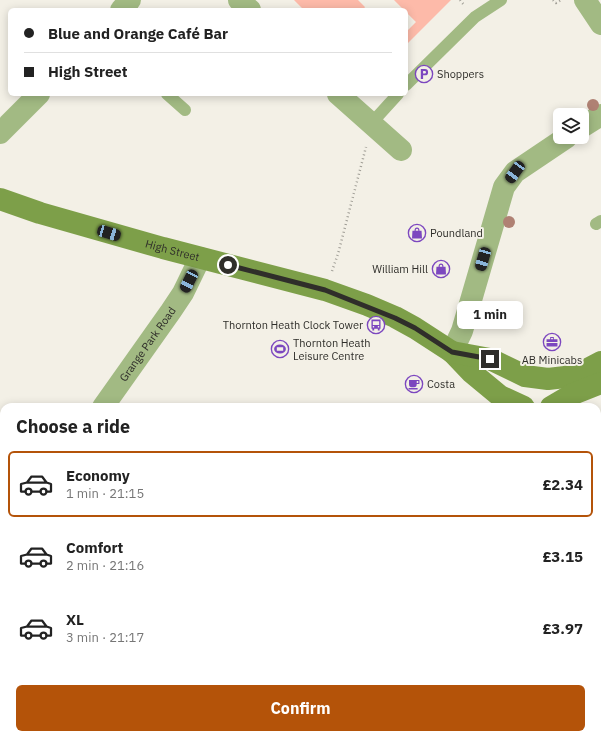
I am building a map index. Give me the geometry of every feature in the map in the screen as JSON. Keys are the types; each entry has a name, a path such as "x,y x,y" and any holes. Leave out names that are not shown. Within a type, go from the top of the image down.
{"main road":[{"name":"High Street","path":"0,199 68,221 200,258 325,290 395,318 415,328 452,352 498,401"},
{"name":"High Street","path":"452,352 490,359 525,376 548,379 580,373 601,362"},
{"path":"558,403 564,377"},
{"path":"561,403 573,394 601,383"}],"street":[{"path":"123,8 130,0"},
{"path":"240,0 248,8"},
{"path":"585,0 601,24"},
{"path":"0,134 37,96"},
{"path":"340,96 401,150"},
{"path":"589,123 601,115"},
{"path":"452,352 462,331 504,187 515,172 557,144"},
{"name":"Grange Park Road","path":"106,403 171,312 200,258"}],"lane":[{"path":"408,83 475,17 501,0"},
{"path":"173,96 185,110"},
{"path":"372,125 396,96"}],"path":[{"path":"553,0 556,3 561,0"},
{"path":"325,290 338,254 372,125"}],"shaded area":[{"path":"294,0 358,0 365,7 364,8 302,8"},
{"path":"394,0 451,0 408,43 408,30 416,22 408,14 408,8 402,8"}],"place":[{"name":"Shoppers","path":"424,74"},
{"name":"Poundland","path":"417,233"},
{"name":"William Hill","path":"441,269"},
{"name":"Thornton Heath Clock Tower","path":"376,325"},
{"name":"AB Minicabs","path":"552,342"},
{"name":"Thornton Heath Leisure Centre","path":"280,349"},
{"name":"Costa","path":"414,384"}],"route":[{"path":"228,265 325,290 367,305 415,328 452,352 490,359"}]}
